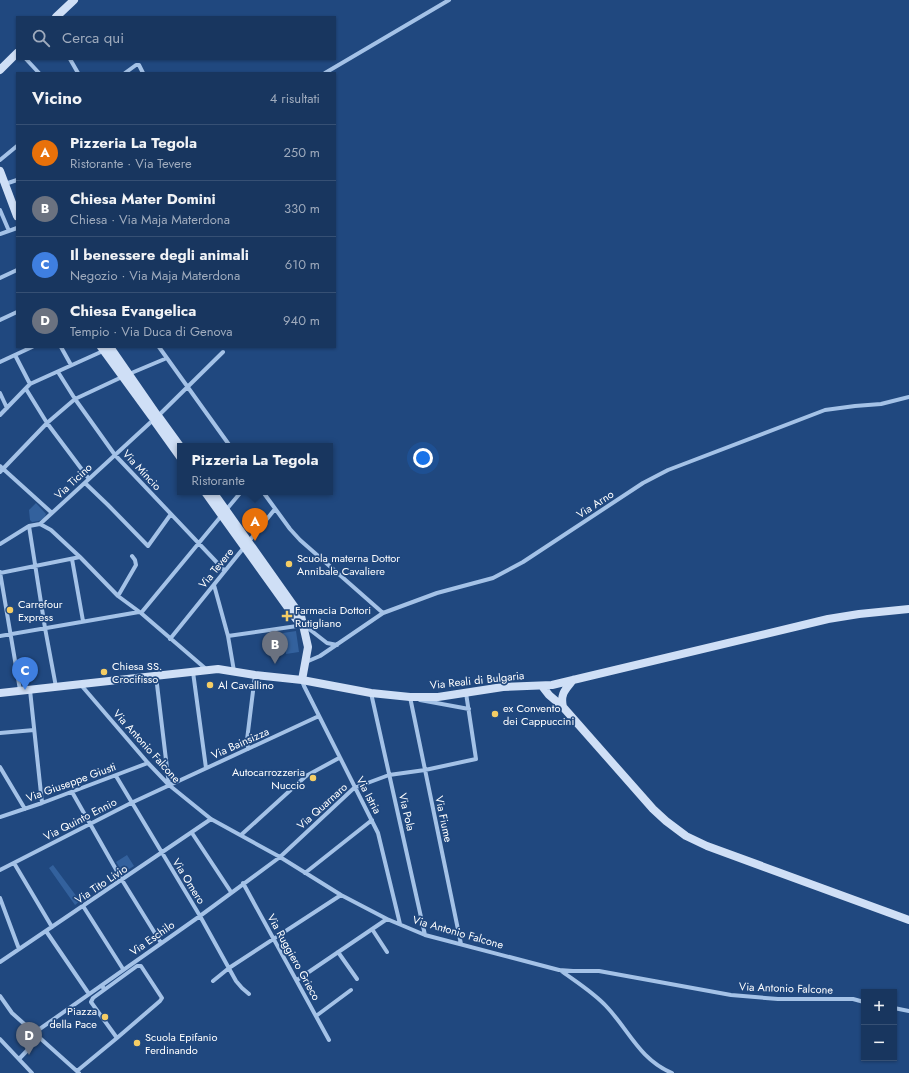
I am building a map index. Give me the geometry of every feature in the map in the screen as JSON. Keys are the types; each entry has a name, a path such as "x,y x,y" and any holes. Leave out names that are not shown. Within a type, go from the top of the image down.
{"street":[{"path":"57,16 74,0"},
{"path":"327,72 449,0"},
{"path":"0,70 16,54"},
{"path":"27,60 38,72"},
{"path":"71,60 77,72"},
{"path":"126,72 136,65 139,65 142,72"},
{"path":"0,160 16,147"},
{"path":"0,171 16,213"},
{"path":"5,184 16,180"},
{"path":"0,210 9,231"},
{"path":"0,234 16,228"},
{"path":"0,278 16,270"},
{"path":"0,320 16,312"},
{"path":"0,362 30,348"},
{"path":"62,348 71,365"},
{"path":"0,415 30,384 58,372 105,348 155,418 177,452"},
{"path":"160,348 228,443"},
{"name":"Via Ticino","path":"40,524 188,387 223,352"},
{"path":"15,355 30,384"},
{"path":"52,513 1,469 47,422 75,398 167,358"},
{"name":"Via Mincio","path":"58,372 115,455 225,571"},
{"path":"26,389 47,422 89,479"},
{"path":"0,393 7,408"},
{"name":"Via Arno","path":"306,662 320,656 383,613 437,593 493,578 523,562 643,483 668,470 825,410 881,404 909,397"},
{"path":"155,418 177,443"},
{"path":"85,483 148,546 171,514"},
{"path":"209,495 224,512 301,616 308,647 302,680"},
{"path":"215,495 224,512"},
{"path":"0,636 83,621 140,613 238,495"},
{"path":"265,495 300,540 383,613"},
{"name":"Via Tevere","path":"170,639 275,509"},
{"path":"0,544 29,526 40,524 51,530 118,596 206,670"},
{"path":"29,526 56,687"},
{"path":"118,596 136,565 136,560 132,556"},
{"path":"20,690 0,573 80,557"},
{"path":"72,559 83,621"},
{"path":"214,585 228,636 234,672"},
{"name":"Via Reali di Bulgaria","path":"0,693 218,669 302,680 371,692 412,697 438,697 515,686 552,685 828,619 881,611 909,609"},
{"path":"228,636 304,625 327,643 337,645"},
{"path":"193,672 206,768"},
{"path":"248,749 247,740 255,675"},
{"path":"156,676 169,785"},
{"name":"Via Istria","path":"302,680 339,758 378,833 400,924"},
{"path":"561,698 565,689 573,680"},
{"name":"Via Antonio Falcone","path":"80,684 148,764 169,785 212,819 280,857 341,895 387,919 425,935 559,970 599,971 731,995 778,999 854,999 861,1001"},
{"path":"552,685 558,690 563,707"},
{"path":"542,686 549,695 563,707 653,809 686,836 722,852 909,920"},
{"path":"30,689 42,803"},
{"name":"Via Pola","path":"371,692 425,935"},
{"path":"466,693 469,710"},
{"name":"Via Reali di Bulgaria","path":"412,697 419,700 469,710"},
{"name":"Via Fiume","path":"412,697 425,770 461,944"},
{"name":"Via Quarnaro","path":"280,857 354,788 389,775 425,770 476,759 469,710"},
{"name":"Via Bainsizza","path":"169,785 319,716"},
{"path":"0,734 34,730"},
{"path":"241,835 306,776 339,758"},
{"name":"Via Giuseppe Giusti","path":"0,817 148,764"},
{"path":"0,767 25,809"},
{"name":"Via Omero","path":"116,776 200,916 230,968 236,982 249,994"},
{"name":"Via Quinto Ennio","path":"0,870 169,785"},
{"path":"72,792 122,880 161,943"},
{"name":"Via Tito Livio","path":"0,962 212,819"},
{"path":"306,873 372,820"},
{"path":"192,833 231,892"},
{"name":"Via Eschilo","path":"34,1033 200,916 280,857"},
{"path":"14,863 52,927"},
{"name":"Via Ruggiero Grieco","path":"243,883 297,980 328,1040"},
{"path":"212,981 341,895"},
{"path":"0,898 19,949"},
{"path":"83,906 123,969"},
{"path":"297,980 387,919"},
{"path":"372,929 387,952"},
{"path":"46,931 89,994"},
{"path":"338,952 356,979"},
{"path":"0,996 12,1013 78,1072 160,1001 162,998 141,966 137,966 93,998 91,1002 117,1038"},
{"path":"559,970 606,1006 640,1051 654,1063 672,1073"},
{"path":"102,985 104,990"},
{"path":"316,1016 351,990"},
{"path":"897,1009 909,1011"},
{"path":"19,1059 39,1038"},
{"path":"0,1039 32,1073"}],"shaded area":[{"path":"36,503 46,514 39,521 32,522 30,520 29,510"},
{"path":"296,631 299,652 286,654 283,633"},
{"path":"127,855 134,866 123,873 116,862"},
{"path":"53,865 80,901 75,905 49,868"}],"place":[{"name":"Pizzeria La Tegola","path":"255,541"},
{"name":"Scuola materna Dottor Annibale Cavaliere","path":"289,564"},
{"name":"Carrefour Express","path":"10,610"},
{"name":"Farmacia Dottori Rutigliano","path":"287,616"},
{"name":"Chiesa Mater Domini","path":"275,664"},
{"name":"Chiesa SS. Crocifisso","path":"104,672"},
{"name":"Al Cavallino","path":"210,685"},
{"name":"Il benessere degli animali","path":"25,690"},
{"name":"ex Convento dei Cappuccini","path":"495,714"},
{"name":"Autocarrozzeria Nuccio","path":"313,778"},
{"name":"Piazza della Pace","path":"105,1017"},
{"name":"Scuola Epifanio Ferdinando","path":"137,1043"},
{"name":"Chiesa Evangelica","path":"29,1055"}]}
